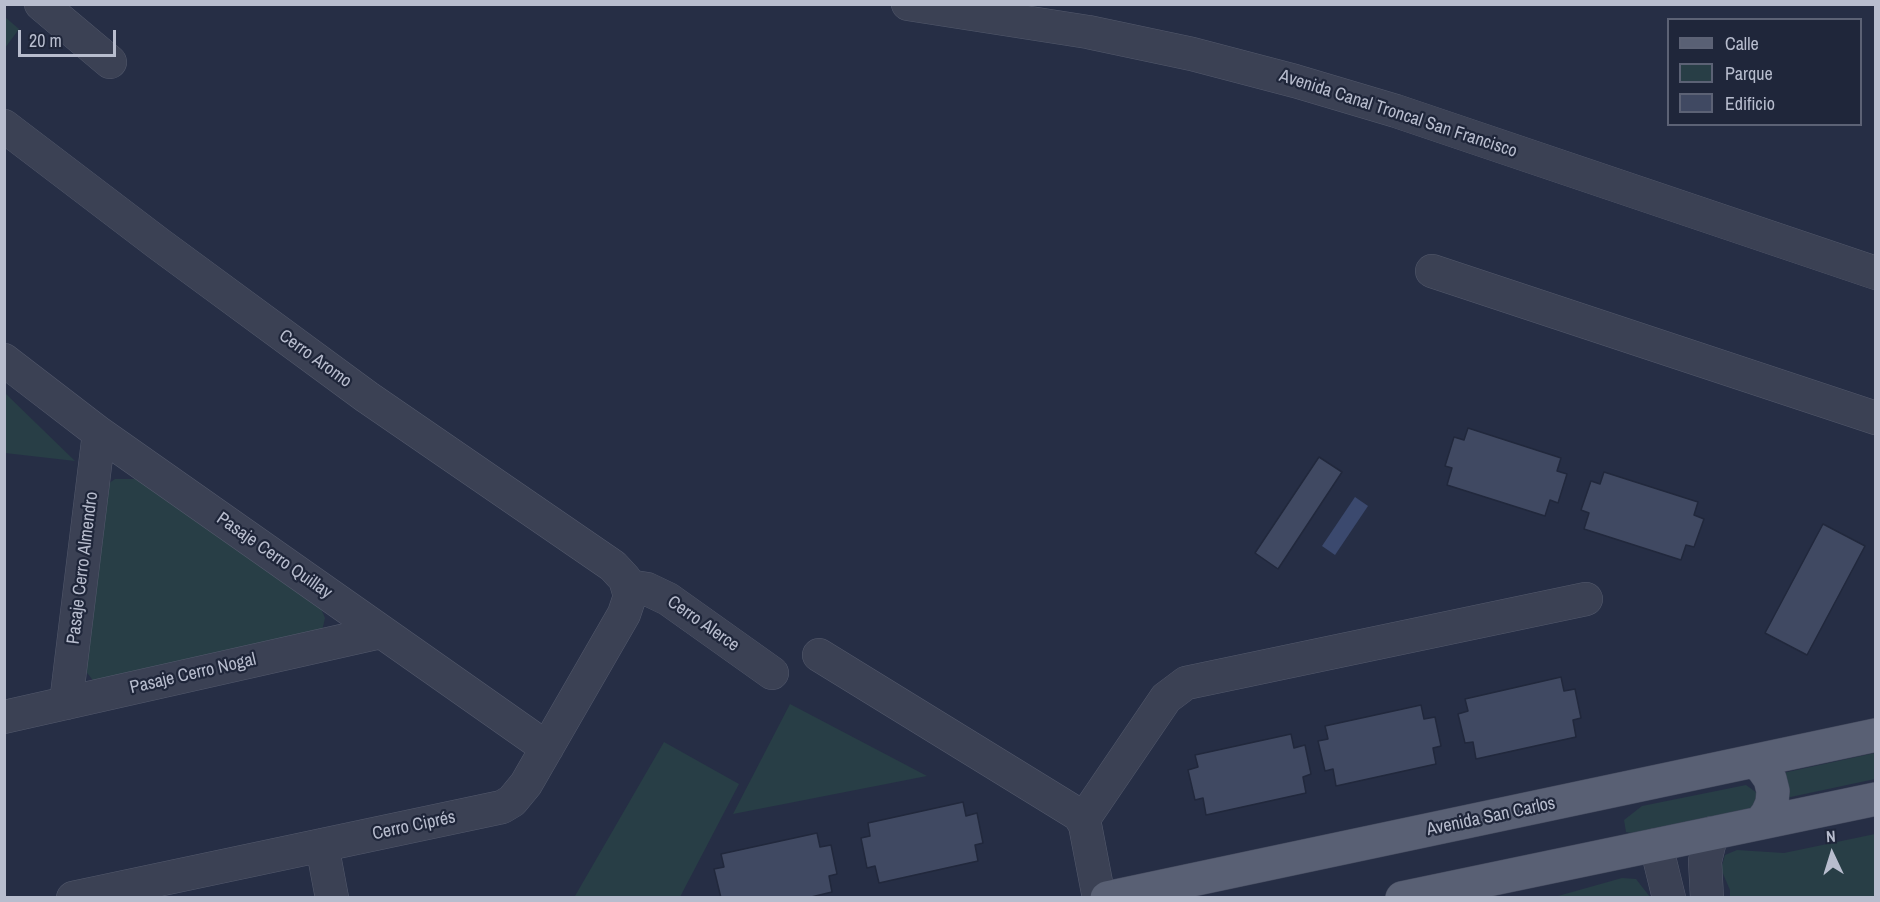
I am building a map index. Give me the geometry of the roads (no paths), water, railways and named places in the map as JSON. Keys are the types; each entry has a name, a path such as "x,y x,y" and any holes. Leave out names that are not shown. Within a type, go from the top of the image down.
{"main road":[{"name":"Avenida San Carlos","path":"1107,897 1875,735"},
{"path":"1754,761 1766,774 1773,791 1772,803 1760,823"},
{"path":"1402,897 1875,799"}],"street":[{"path":"41,4 110,62"},
{"name":"Avenida Canal Troncal San Francisco","path":"908,4 983,9 1192,54 1295,81 1396,111 1875,273"},
{"name":"Cerro Aromo","path":"4,126 367,398 613,566 620,572 628,586"},
{"path":"1432,271 1875,418"},
{"name":"Pasaje Cerro Quillay","path":"4,360 99,433 547,748"},
{"name":"Pasaje Cerro Almendro","path":"66,703 99,433"},
{"name":"Cerro Alerce","path":"628,586 647,589 668,599 772,673"},
{"name":"Cerro Ciprés","path":"73,897 502,807 520,793 547,748 628,605 628,586"},
{"path":"1083,820 1166,698 1186,683 1586,599"},
{"name":"Pasaje Cerro Nogal","path":"4,717 381,632"},
{"path":"819,655 1079,815 1087,831 1099,897"},
{"path":"1707,897 1705,861 1712,833"},
{"path":"322,845 332,897"},
{"path":"1656,845 1669,897"}],"water":[{"path":"1355,497 1368,506 1335,555 1322,546"}]}
